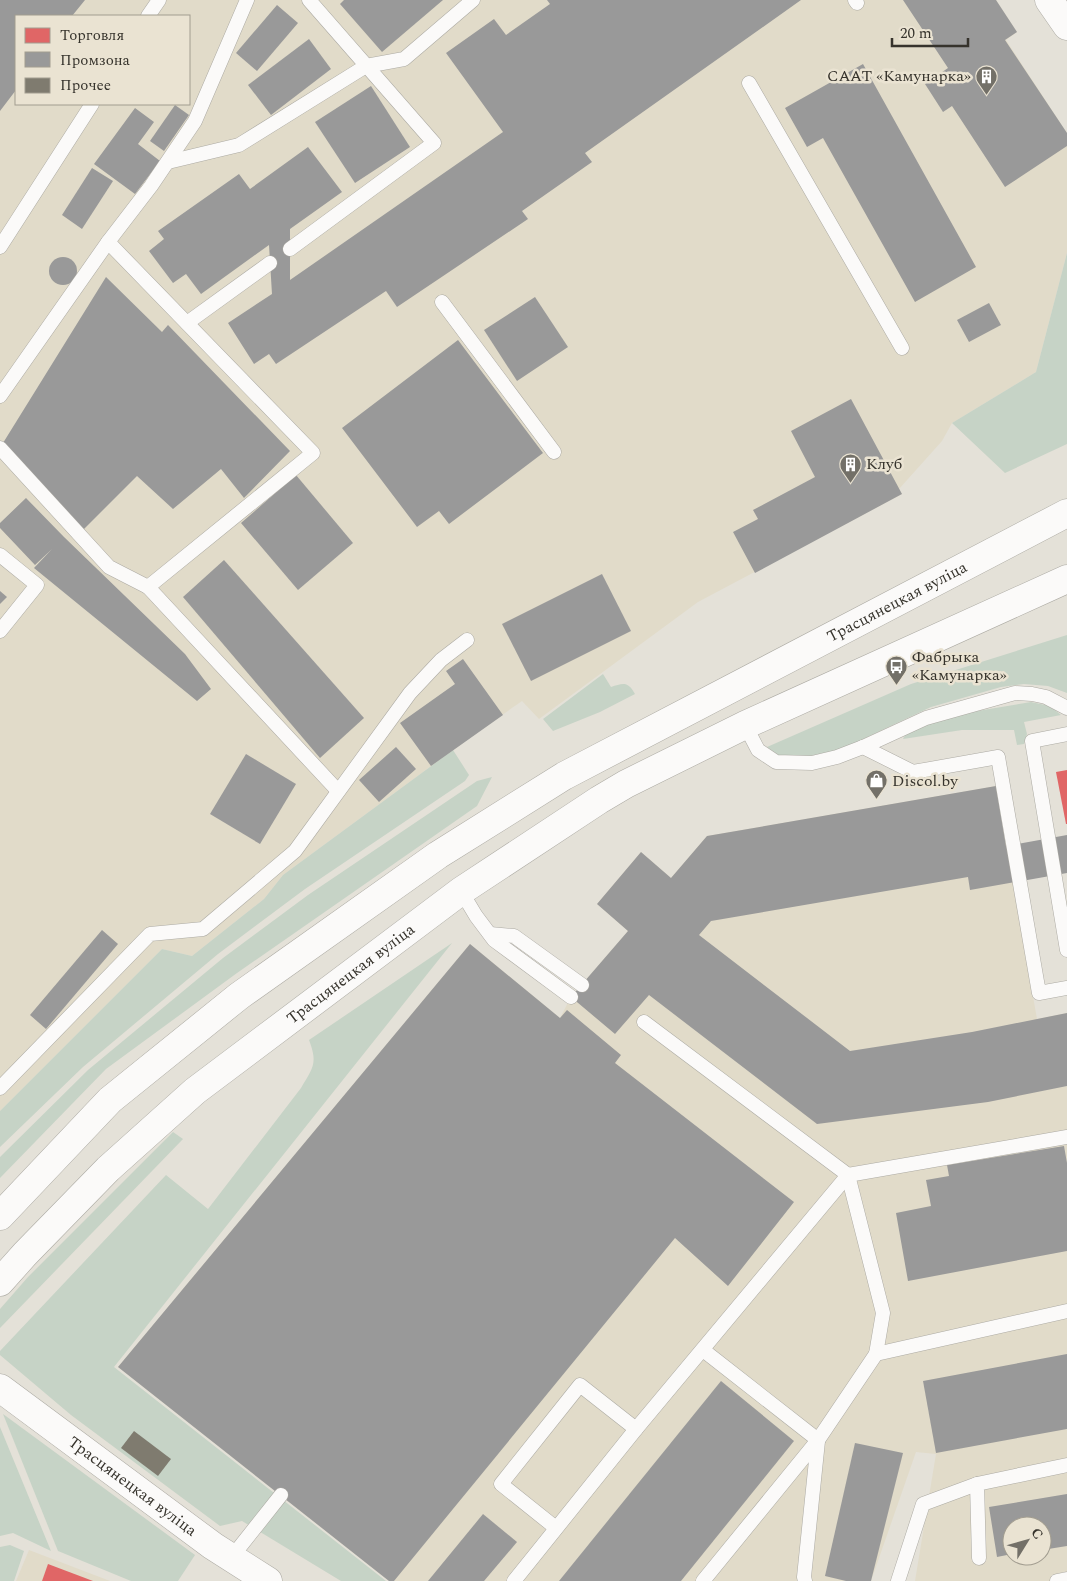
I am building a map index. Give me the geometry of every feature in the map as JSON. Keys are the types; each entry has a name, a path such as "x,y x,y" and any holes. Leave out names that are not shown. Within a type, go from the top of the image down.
{"main road":[{"path":"1049,0 1067,26"},
{"name":"Трасцянецкая вуліца","path":"0,1216 110,1100 239,996 438,855 573,771 1067,513"},
{"name":"Трасцянецкая вуліца","path":"0,1282 108,1169 195,1091 461,891 599,800 626,784 745,725 1067,579"},
{"path":"726,691 745,725"},
{"name":"Трасцянецкая вуліца","path":"0,1388 213,1546 268,1581"}],"lane":[{"path":"149,15 158,0"},
{"path":"0,396 108,242 151,186 195,121 247,0"},
{"path":"290,249 434,143 308,0"},
{"path":"168,162 239,146 366,66 404,58 473,0"},
{"path":"749,83 902,348"},
{"path":"1,242 91,105"},
{"path":"108,242 313,453 148,587"},
{"path":"187,323 270,263"},
{"path":"442,302 554,452"},
{"path":"0,448 109,567 148,587 338,791"},
{"path":"0,556 37,585 0,631"},
{"path":"0,1088 150,934 203,930 295,851 410,693 441,660 467,640"},
{"path":"745,725 758,750 776,762 812,762 837,757 863,747 926,718 1015,693 1046,697 1067,708"},
{"path":"1067,734 1032,741 1067,950"},
{"path":"863,747 913,772 998,757 1039,993 1067,988"},
{"path":"461,891 476,916 494,940 572,997"},
{"path":"490,934 514,936 582,985"},
{"path":"644,1022 848,1175 883,1313 876,1354 818,1440 703,1581"},
{"path":"514,1581 636,1429 848,1175 1067,1136"},
{"path":"876,1354 1067,1311"},
{"path":"702,1350 818,1440"},
{"path":"556,1528 501,1484 580,1385 636,1429"},
{"path":"805,1581 818,1440"},
{"path":"898,1581 923,1504 977,1484 1067,1465"},
{"path":"977,1484 979,1558"},
{"path":"231,1558 280,1495"},
{"path":"1057,1581 1067,1579"}],"shaded area":[{"path":"0,0 996,0 1017,32 1006,40 1067,133 1067,253 1036,372 952,423 942,441 899,489 902,494 698,602 539,719 522,701 283,875 264,899 192,956 162,949 0,1111"},
{"path":"996,786 1037,1019 1067,1013 1067,1581 915,1581 936,1454 916,1452 871,1581 389,1581 118,1367 470,944 560,1018 571,997 628,931 597,904 641,852 671,878 707,836"},
{"path":"29,1550 110,1581 16,1581"}],"green space":[{"path":"1067,253 1067,444 1005,473 952,423 1036,372"},
{"path":"1067,635 1067,693 1048,686 1024,684 1001,687 931,707 842,749 810,756 783,759 767,747 911,684"},
{"path":"603,674 611,687 625,684 635,694 600,712 553,731 543,719"},
{"path":"1031,702 1050,706 1061,715 1024,722 1027,734 1024,744 1017,745 1014,730 962,730 903,739 907,731 959,714"},
{"path":"453,750 469,775 465,781 305,889 218,954 83,1067 0,1147 0,1111 162,949 192,956 264,899 283,875"},
{"path":"492,777 477,806 237,973 106,1069 0,1178 0,1157 88,1070 223,958 308,895 477,781"},
{"path":"452,943 114,1367 386,1581 341,1581 242,1521 220,1526 71,1415 0,1355 0,1351 166,1175 208,1209 301,1088 314,1060 309,1040"},
{"path":"173,1132 183,1139 0,1328 0,1309 28,1277"},
{"path":"3,1414 195,1555 178,1581 131,1581 58,1551"},
{"path":"0,1427 51,1551 13,1533 0,1536"},
{"path":"10,1545 24,1551 14,1581 0,1581 0,1547"}],"building: Торговля":[{"path":"1067,770 1067,824 1066,824 1056,772"},
{"path":"48,1564 93,1581 42,1581"}],"building: Промзона":[{"path":"0,0 85,0 73,15 15,15 15,91 0,111"},
{"path":"344,0 443,0 382,52 340,4"},
{"path":"547,0 801,0 585,153 592,162 522,211 528,219 397,307 386,291 276,364 269,354 254,364 228,323 272,294 269,245 201,294 186,274 173,283 149,251 164,239 158,231 239,174 250,189 308,147 342,192 290,229 290,280 503,132 446,53 494,19 506,35 550,4"},
{"name":"СААТ «Камунарка»","path":"903,0 996,0 1017,32 1005,40 1067,133 1067,146 1005,187 952,106 943,112 925,84 948,68"},
{"path":"277,5 298,23 257,71 236,53"},
{"path":"309,39 331,69 271,115 248,85"},
{"path":"863,64 976,267 915,302 823,138 807,147 785,108"},
{"path":"371,86 410,147 355,183 315,122"},
{"path":"175,105 189,115 164,151 150,141"},
{"path":"135,108 154,122 138,144 160,161 135,194 94,164"},
{"path":"92,168 113,181 82,229 62,215"},
{"path":"63,257 73,261 77,271 73,281 63,285 53,281 49,271 53,261"},
{"path":"106,277 162,332 168,325 290,451 244,498 221,469 173,509 137,476 83,530 3,443"},
{"path":"535,297 568,347 517,381 484,330"},
{"path":"989,303 1001,325 969,342 957,320"},
{"path":"458,340 543,453 449,524 439,511 417,527 342,428"},
{"name":"Клуб","path":"851,399 902,494 755,573 733,532 758,519 753,510 815,477 791,431"},
{"path":"296,475 353,543 298,590 241,523"},
{"path":"26,498 185,654 211,689 197,701 34,568 52,549 35,565 0,528 0,523"},
{"path":"224,560 364,718 320,758 183,597"},
{"path":"602,574 631,631 531,681 502,624"},
{"path":"0,591 7,597 0,604"},
{"path":"463,659 503,715 431,766 400,723 455,684 446,671"},
{"path":"396,747 416,769 379,802 359,780"},
{"path":"246,754 296,784 260,844 210,814"},
{"path":"996,786 1006,846 1067,835 1067,873 970,890 968,877 711,921 699,935 850,1051 972,1032 1067,1013 1067,1086 988,1102 817,1124 649,995 615,1034 571,997 628,931 597,904 641,852 671,878 707,836"},
{"path":"102,930 118,944 46,1029 30,1015"},
{"path":"470,944 560,1018 567,1010 621,1055 615,1063 794,1202 728,1286 675,1238 394,1581 389,1581 118,1367"},
{"path":"1064,1146 1067,1163 1067,1251 908,1281 896,1213 931,1206 926,1180 949,1176 947,1165"},
{"path":"1067,1354 1067,1429 936,1453 923,1381"},
{"path":"721,1381 794,1441 681,1581 559,1581"},
{"path":"855,1443 903,1453 871,1581 846,1581 825,1576"},
{"path":"1067,1494 1067,1546 1052,1548 1052,1516 1002,1516 1002,1556 997,1557 989,1507"},
{"path":"483,1514 517,1542 484,1581 428,1581"}],"building: Прочее":[{"path":"134,1431 171,1459 158,1476 121,1448"}],"place":[{"name":"СААТ «Камунарка»","path":"987,95"},
{"name":"Клуб","path":"850,483"},
{"name":"Фабрыка «Камунарка»","path":"896,685"},
{"name":"Discol.by","path":"876,800"}]}
